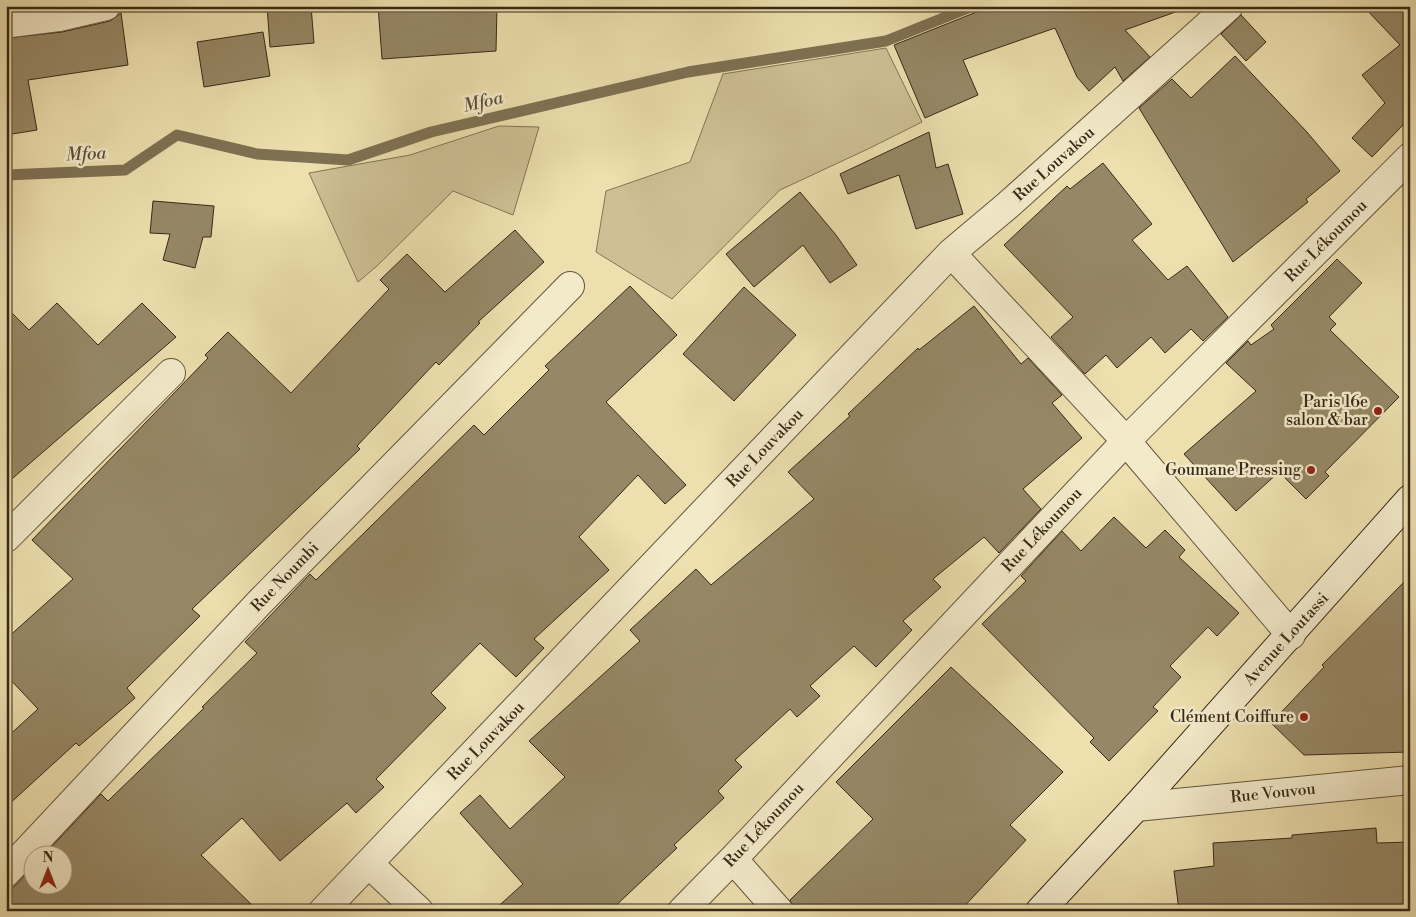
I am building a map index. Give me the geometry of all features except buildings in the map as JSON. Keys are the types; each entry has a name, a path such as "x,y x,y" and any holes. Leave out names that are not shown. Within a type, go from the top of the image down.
{"street":[{"path":"6,22 58,17 106,6"},
{"name":"Rue Louvakou","path":"323,911 951,253 1008,205 1229,6"},
{"name":"Rue Lékoumou","path":"682,911 1126,441 1410,157"},
{"path":"951,253 1126,441 1291,634"},
{"name":"Rue Noumbi","path":"6,873 258,604 570,286"},
{"path":"6,538 171,374"},
{"name":"Avenue Loutassi","path":"1040,911 1136,807 1410,499"},
{"name":"Rue Vouvou","path":"1136,807 1410,780"},
{"path":"733,859 779,911"},
{"path":"368,864 419,911"}],"shaded area":[{"path":"886,48 922,122 780,190 672,299 596,252 606,191 690,162 723,74"},
{"path":"499,126 539,127 513,215 453,191 377,266 358,282 309,173 410,155"}],"waterway":[{"name":"Mfoa","path":"6,175 125,170 177,135 257,154 348,160 431,132 688,72 886,41 973,6"}],"place":[{"name":"Paris 16e salon & bar","path":"1378,411"},
{"name":"Goumane Pressing","path":"1311,470"},
{"name":"Clément Coiffure","path":"1304,717"}]}
